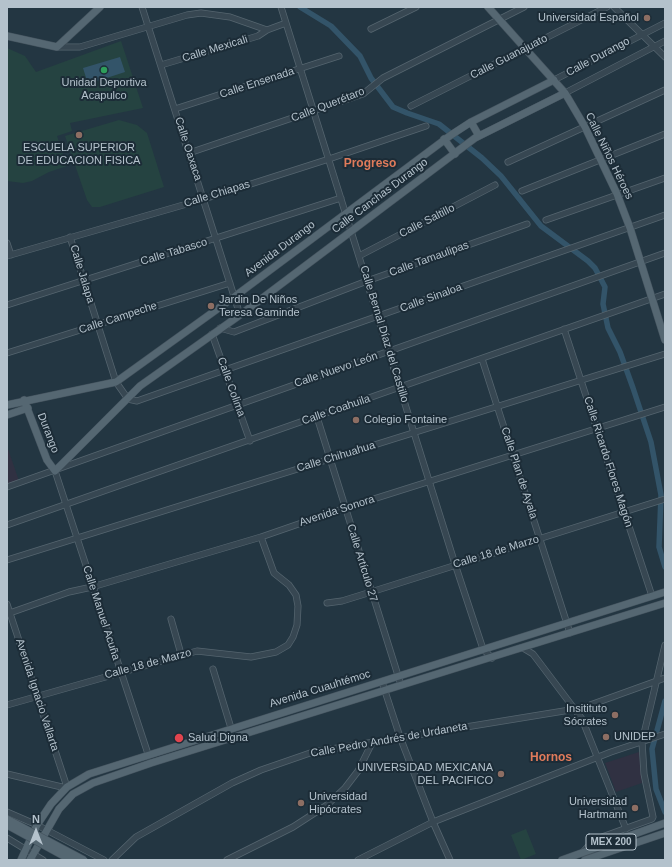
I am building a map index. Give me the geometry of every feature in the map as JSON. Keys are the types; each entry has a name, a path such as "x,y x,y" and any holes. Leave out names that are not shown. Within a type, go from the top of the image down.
{"main road":[{"path":"7,36 57,47 100,7"},
{"name":"Calle Niños Héroes","path":"488,7 554,80 565,94 585,127 617,194 630,228 652,298 662,323 665,340"},
{"name":"Avenida Durango","path":"7,405 24,400 116,382 234,297 451,134 468,123 554,80"},
{"name":"Calle Canchas Durango","path":"128,399 140,386 240,315 477,137 565,94"},
{"path":"468,123 477,137"},
{"path":"444,139 455,154"},
{"path":"55,471 128,399"},
{"name":"Durango","path":"24,400 47,460 55,471"},
{"path":"7,415 28,408"},
{"name":"Avenida Cuauhtémoc","path":"21,860 37,825 51,804 66,787 88,774 665,592"},
{"name":"Avenida Cuauhtémoc","path":"31,857 46,830 66,801 83,788 93,783 151,763 401,685 665,605"},
{"path":"7,819 84,860"},
{"name":"MEX 200","path":"584,856 663,824"},
{"path":"7,825 72,860"},
{"name":"MEX 200","path":"562,860 584,856 664,834"}],"street":[{"name":"Calle Oaxaca","path":"142,7 240,315"},
{"name":"Calle Bernal Díaz del Castillo","path":"281,7 455,564 483,649 492,658"},
{"path":"372,29 416,7"},
{"name":"Calle Querétaro","path":"189,153 314,112 363,94 378,81 524,7"},
{"name":"Calle Guanajuato","path":"411,106 607,7"},
{"path":"614,7 665,57"},
{"path":"57,47 80,47 186,15 201,13 215,13 267,30"},
{"name":"Calle Mexicali","path":"161,66 258,36 267,30 286,23"},
{"name":"Calle Durango","path":"554,80 665,23"},
{"name":"Calle Canchas Durango","path":"565,94 665,41"},
{"name":"Calle Ensenada","path":"175,110 339,56"},
{"path":"508,162 665,90"},
{"name":"Calle Chiapas","path":"9,255 204,199 426,126"},
{"path":"522,191 665,134"},
{"path":"546,220 665,178"},
{"name":"Calle Saltillo","path":"359,256 495,185"},
{"name":"Calle Tabasco","path":"7,305 341,198"},
{"name":"Calle Sinaloa","path":"128,399 137,401 226,371 665,215"},
{"name":"Calle Tamaulipas","path":"220,328 234,332 367,281 527,224"},
{"name":"Calle Jalapa","path":"70,237 116,382 128,399"},
{"path":"7,243 9,255"},
{"name":"Calle Nuevo León","path":"7,487 55,471 237,404 610,274 665,253"},
{"name":"Calle Campeche","path":"7,353 230,283"},
{"name":"Calle Coahuila","path":"7,525 250,441 610,312 665,294"},
{"name":"Calle Ricardo Flores Magón","path":"564,329 652,596"},
{"name":"Calle Colima","path":"212,334 250,441"},
{"name":"Calle Chihuahua","path":"7,560 329,459 498,408 617,368 665,354"},
{"name":"Calle Plan de Ayala","path":"482,359 570,633"},
{"name":"Avenida Sonora","path":"8,613 69,592 92,587 261,537 345,508 665,407"},
{"name":"Calle Artículo 27","path":"317,417 401,685"},
{"name":"Calle Manuel Acuña","path":"55,471 148,754"},
{"name":"Calle 18 de Marzo","path":"328,603 342,601 372,592 455,564 665,499"},
{"name":"Calle 18 de Marzo","path":"7,704 197,651 251,657 263,656 276,652 290,641 297,625 298,606 296,595 289,585 274,573 261,537"},
{"name":"Avenida Ignacio Vallarta","path":"7,604 8,613 66,787"},
{"path":"171,620 182,654"},
{"path":"584,856 592,842 599,838 626,829 653,817 644,774 644,742 655,682 665,645"},
{"path":"523,648 533,654 576,709 587,728 626,829"},
{"path":"213,668 231,728"},
{"name":"Calle Pedro Andrés de Urdaneta","path":"112,860 136,837 232,783 261,770 313,752 576,709 664,679"},
{"path":"382,682 400,737 432,822 450,860"},
{"path":"358,860 432,822 598,758 665,734"},
{"path":"227,860 293,827 313,816 327,805 345,788 358,771 373,741"},
{"path":"7,774 66,787"},
{"path":"7,812 37,825 104,860"},
{"path":"7,838 25,850 31,857 43,860"}],"shaded area":[{"name":"Unidad Deportiva Acapulco","path":"120,57 125,72 88,84 83,68"},
{"path":"7,446 19,481 7,486"},
{"path":"639,752 642,783 616,792 605,763"}],"green space":[{"path":"121,41 143,108 70,123 72,131 57,136 67,166 49,172 32,181 23,183 7,181 7,48 25,56 36,72"},
{"path":"119,120 137,125 147,133 164,187 100,207 92,207 87,200 65,136"},
{"path":"526,829 536,854 521,860 511,835"}],"waterway":[{"path":"300,7 331,26 360,56 371,78 393,107 439,124 482,158 501,176 541,226 588,261 595,268 605,287 603,304 608,328 620,352 651,442 661,495 659,547 665,567"},
{"path":"665,701 652,749 656,789 665,812"}],"place":[{"name":"Universidad Español","path":"647,18"},
{"name":"Unidad Deportiva Acapulco","path":"104,70"},
{"name":"ESCUELA SUPERIOR DE EDUCACION FISICA","path":"79,135"},
{"name":"Jardin De Niños Teresa Gaminde","path":"211,306"},
{"name":"Colegio Fontaine","path":"356,420"},
{"name":"Insitituto Sócrates","path":"615,715"},
{"name":"UNIDEP","path":"606,737"},
{"name":"Salud Digna","path":"179,738"},
{"name":"UNIVERSIDAD MEXICANA DEL PACIFICO","path":"501,774"},
{"name":"Universidad Hipócrates","path":"301,803"},
{"name":"Universidad Hartmann","path":"635,808"}],"district":[{"name":"Progreso","path":"370,164"},
{"name":"Hornos","path":"551,758"}]}
